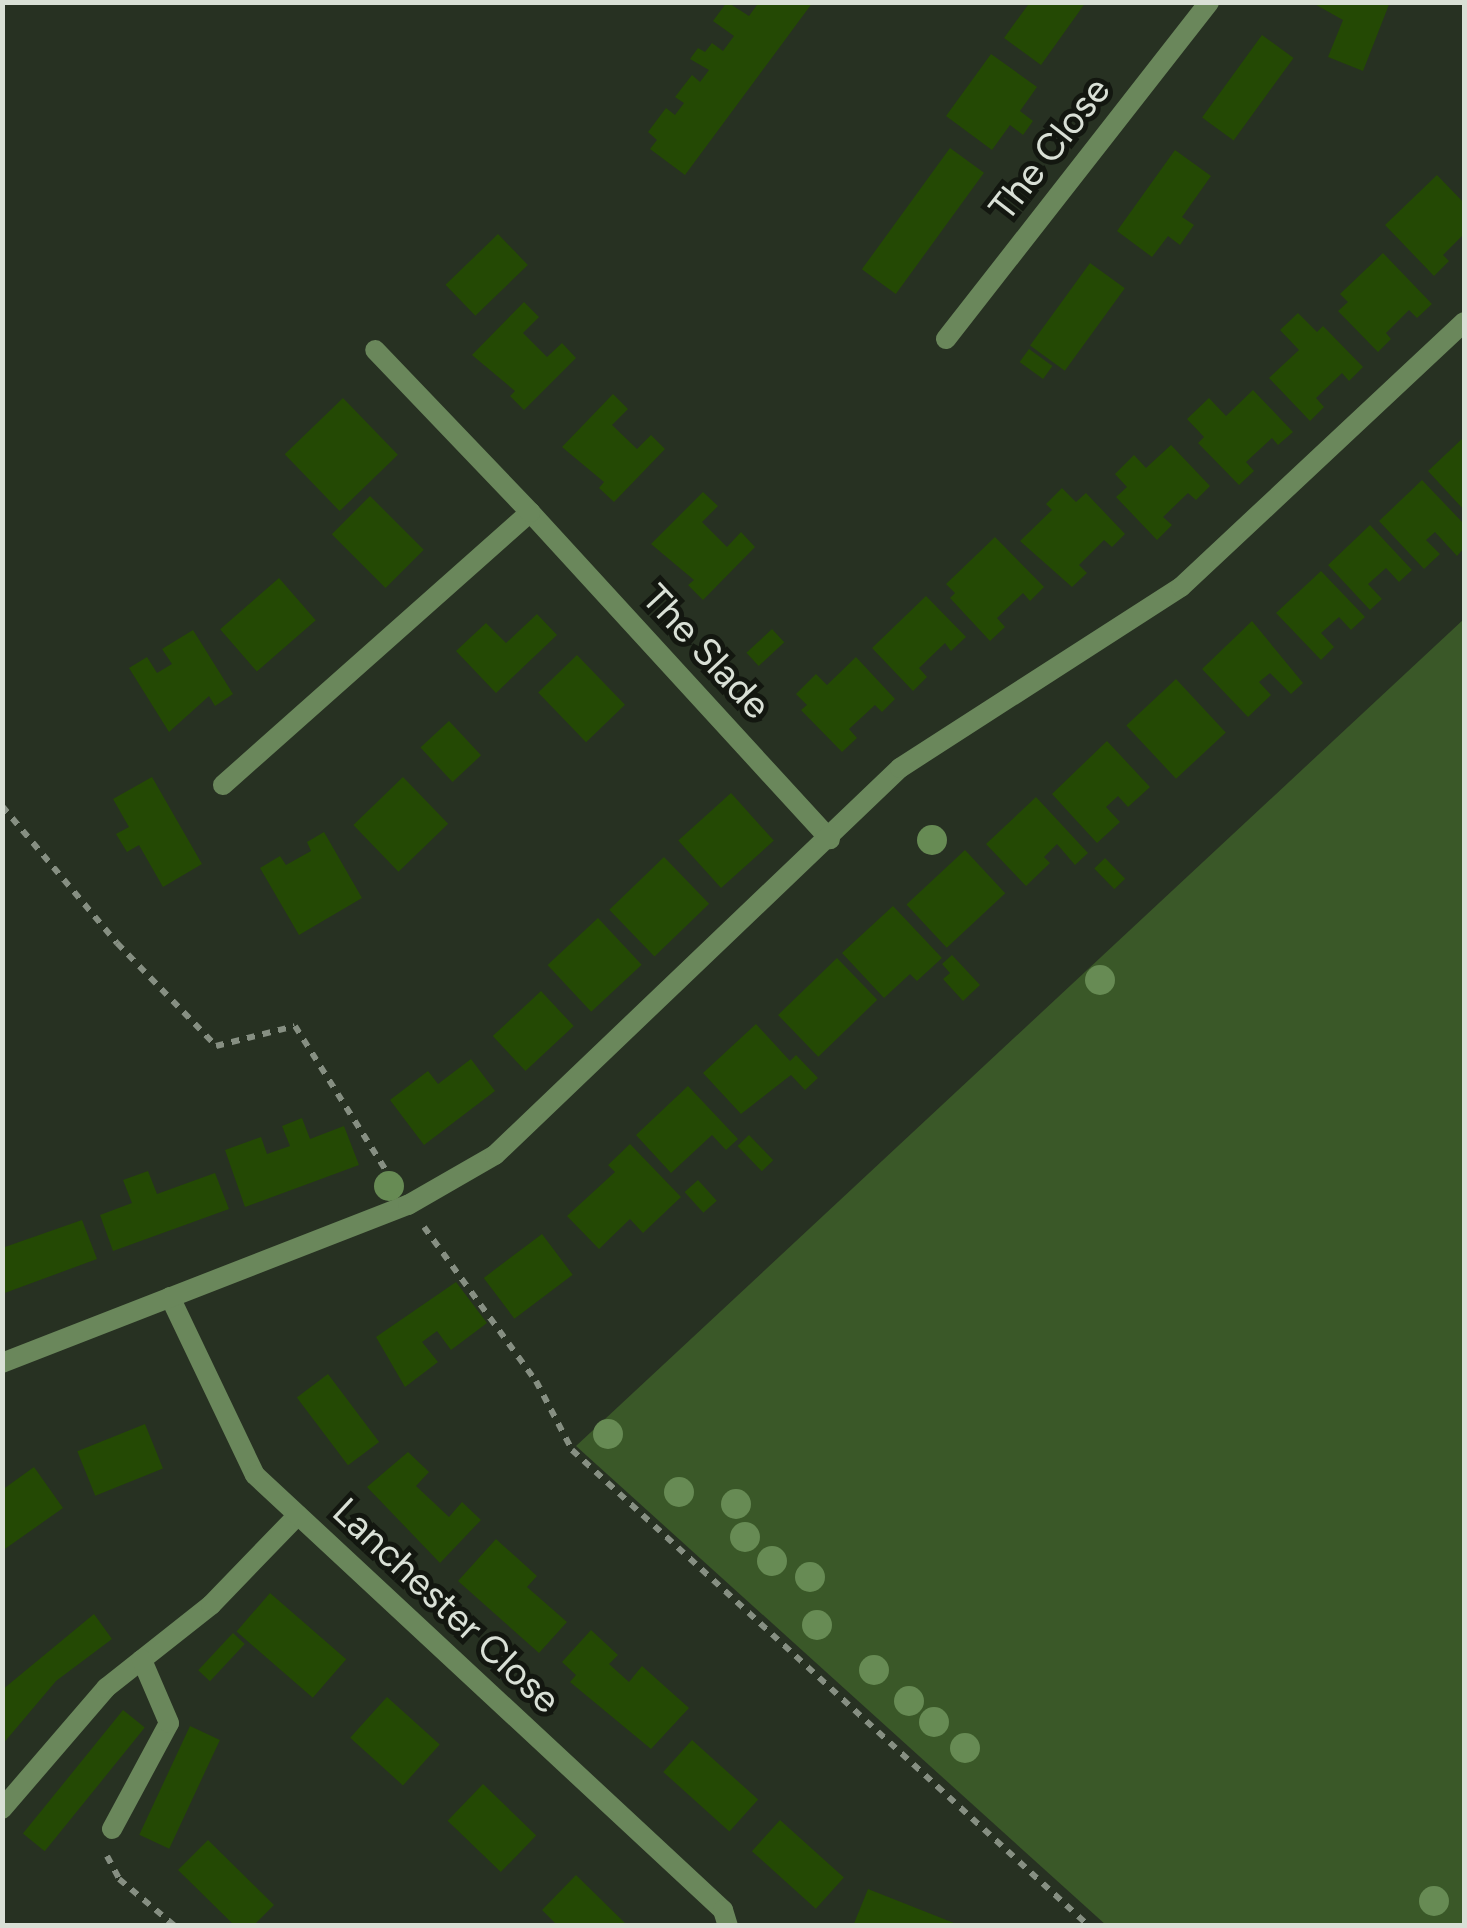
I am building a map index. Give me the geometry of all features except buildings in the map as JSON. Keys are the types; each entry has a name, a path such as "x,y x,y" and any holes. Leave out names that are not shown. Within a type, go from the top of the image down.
{"street":[{"name":"The Close","path":"946,339 1209,2"},
{"path":"2,1363 408,1205 495,1155 900,768 1181,587 1464,322"},
{"name":"The Slade","path":"375,350 530,512 830,839"},
{"path":"223,785 530,512"},
{"name":"Lanchester Close","path":"170,1298 255,1475 722,1910 728,1926"},
{"path":"2,1810 106,1688 211,1605 298,1515"},
{"path":"112,1829 169,1723 142,1660"}],"path":[{"path":"2,806 117,943 216,1046 294,1026 408,1205 536,1381 572,1450 1089,1926"},
{"path":"112,1829 99,1841 119,1879 175,1926"}],"green space":[{"path":"1464,619 1464,1925 1106,1925 576,1446"}]}
